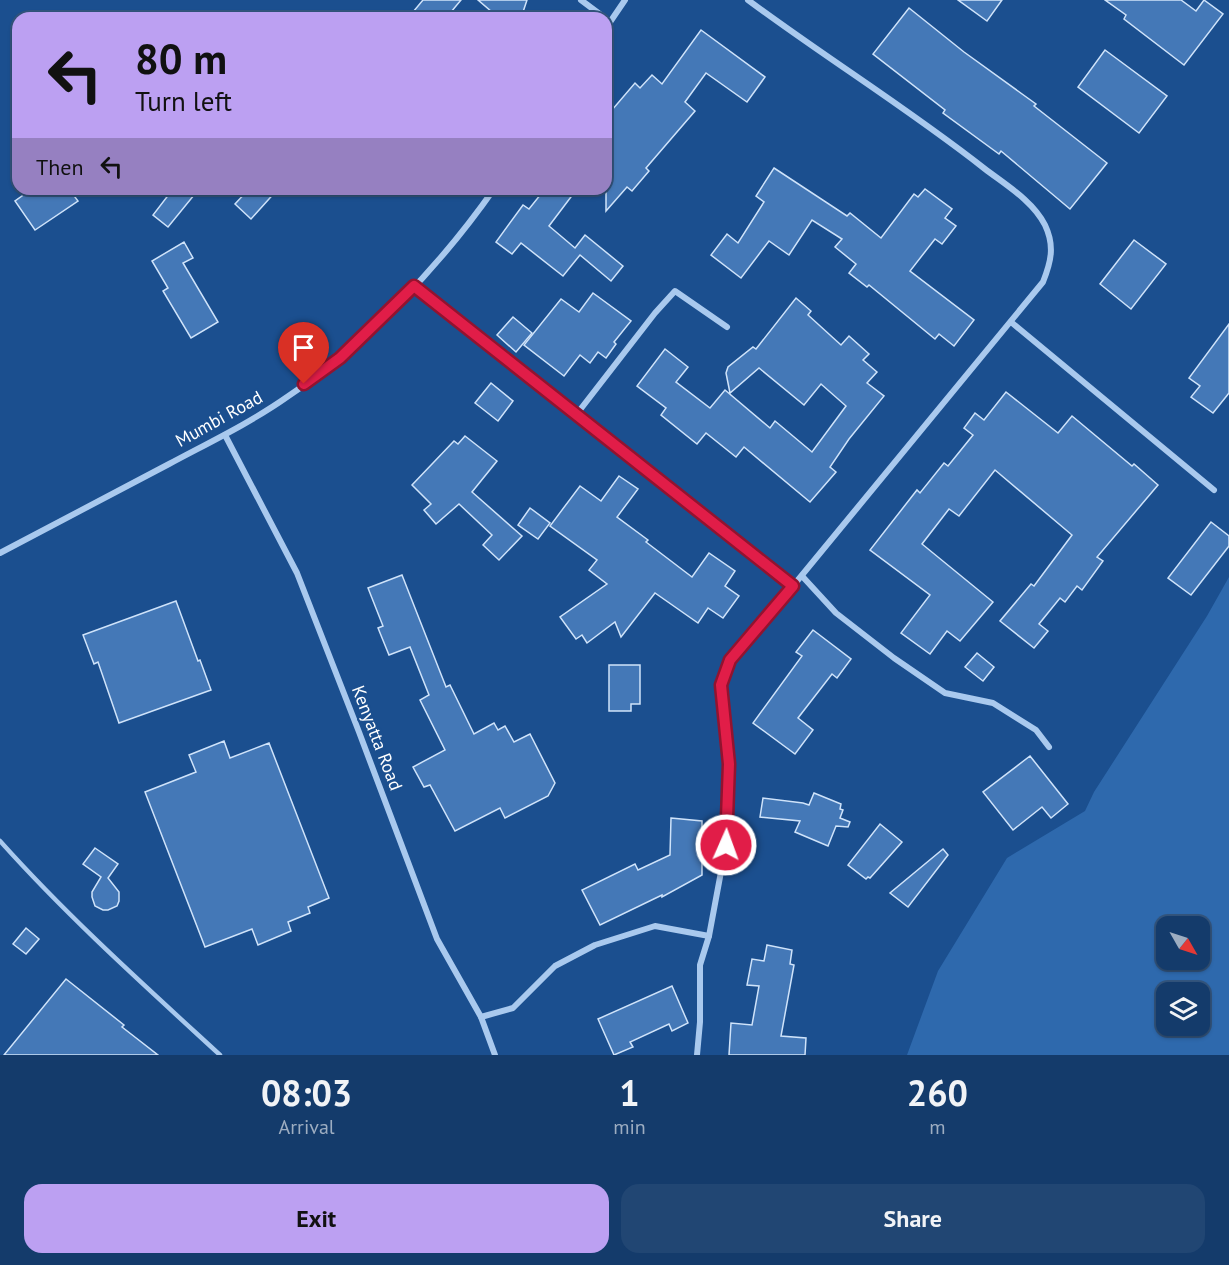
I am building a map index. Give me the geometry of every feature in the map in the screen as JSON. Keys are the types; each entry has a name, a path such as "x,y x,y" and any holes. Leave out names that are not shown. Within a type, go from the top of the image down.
{"street":[{"path":"581,0 595,12"},
{"path":"612,16 625,0"},
{"path":"697,1055 700,965 709,936 726,845 729,764 721,685 730,660 1011,322 1043,282 1051,261 1050,242 1045,225 1029,204 954,145 748,0"},
{"name":"Mumbi Road","path":"0,553 225,435 286,398 340,358 414,286 474,217 490,195"},
{"path":"414,286 793,586"},
{"path":"576,415 675,291 727,327"},
{"path":"1011,322 1214,490"},
{"name":"Kenyatta Road","path":"225,435 297,573 360,732 437,939 481,1017 495,1055"},
{"path":"802,576 836,613 894,658 945,693 993,704 1036,730 1049,747"},
{"path":"481,1017 513,1008 555,966 595,945 655,926 709,936"}],"lane":[{"path":"0,841 61,906 220,1055"}],"shaded area":[{"path":"1229,577 1229,1055 907,1055 938,971 1007,858 1085,811 1094,792 1207,616"}],"building":[{"path":"423,0 461,0 451,12 413,12"},
{"path":"478,0 527,0 523,12 492,12"},
{"path":"958,0 1002,0 987,21"},
{"path":"1105,0 1181,0 1196,11 1204,0 1223,14 1184,65 1124,19 1126,15"},
{"path":"909,8 964,52 1036,104 1034,106 1107,163 1070,209 1001,151 999,154 943,113 945,110 873,54"},
{"path":"701,30 765,77 747,102 706,73 685,102 695,111 646,168 649,171 632,191 627,187 606,211 606,195 612,195 612,110 635,83 640,88 652,75 662,84"},
{"path":"1105,50 1167,96 1139,133 1078,87"},
{"path":"774,168 847,216 850,213 881,238 914,194 918,197 925,189 952,209 945,218 956,226 942,244 935,239 910,271 974,320 954,346 939,334 935,339 869,285 867,287 849,273 856,264 835,247 842,239 812,220 789,255 769,241 741,278 711,255 727,234 738,243 764,202 756,196"},
{"path":"24,195 74,195 78,201 35,230 15,201"},
{"path":"168,195 194,195 168,227 153,215"},
{"path":"243,195 273,195 251,219 235,204"},
{"path":"540,195 572,195 549,226 575,248 585,235 623,266 611,281 580,255 563,276 521,243 512,254 496,242 523,205 529,209"},
{"path":"1134,240 1166,264 1131,309 1100,284"},
{"path":"184,242 193,258 183,263 218,322 191,338 163,291 168,288 152,261"},
{"path":"593,293 631,321 614,342 616,344 606,358 598,352 590,363 580,355 564,376 524,345 561,299 579,312"},
{"path":"796,298 811,311 808,315 841,345 849,336 869,354 863,360 877,372 867,383 884,396 849,439 830,467 836,472 810,502 744,447 736,457 706,433 697,444 661,415 666,408 637,386 665,349 688,367 676,382 710,408 725,390 770,428 775,421 812,452 846,406 821,384 804,405 759,368 730,393 726,373 728,367 753,347 756,349"},
{"path":"513,317 532,333 516,352 497,335"},
{"path":"1229,324 1229,393 1213,413 1191,397 1200,386 1189,378"},
{"path":"491,383 513,401 498,421 475,403"},
{"path":"1006,392 1058,433 1072,416 1158,485 1097,557 1103,561 1082,590 1077,586 1065,602 1060,598 1039,624 1048,631 1034,648 1000,621 1031,584 1034,586 1072,535 995,470 959,516 949,509 922,544 993,602 960,641 947,631 930,654 901,633 930,595 870,550 917,490 920,493 944,463 948,466 973,435 964,428 975,413 984,420"},
{"path":"465,436 497,461 472,492 522,536 499,560 483,545 492,535 459,504 436,524 424,510 431,504 412,485 454,441 458,444"},
{"path":"619,476 638,489 617,517 648,540 646,542 692,577 709,553 735,571 725,586 739,596 723,618 708,608 698,623 655,593 621,637 615,622 587,643 582,635 576,639 560,617 607,584 589,570 597,560 550,526 580,486 601,501"},
{"path":"530,508 550,523 538,539 518,525"},
{"path":"1211,522 1229,536 1229,546 1191,595 1168,578"},
{"path":"402,575 446,687 450,685 474,734 494,723 498,730 505,726 514,742 530,734 555,783 548,796 505,818 500,808 455,831 430,785 424,787 413,767 445,750 420,700 429,695 410,647 389,655 378,628 383,626 368,588"},
{"path":"176,601 211,690 119,723 98,662 94,664 83,635"},
{"path":"813,630 851,659 837,678 832,674 798,718 813,730 795,754 753,723 802,656 796,652"},
{"path":"977,653 994,667 983,681 965,667"},
{"path":"609,665 640,665 640,704 631,704 631,711 609,711"},
{"path":"224,741 230,758 269,743 329,898 308,907 310,913 288,922 291,931 258,945 252,929 205,947 145,792 196,772 189,755"},
{"path":"1030,756 1068,804 1051,818 1042,807 1013,830 983,792"},
{"path":"814,793 841,804 840,809 843,810 840,818 850,822 848,827 836,826 828,846 795,832 800,821 760,817 763,798 809,805"},
{"path":"671,818 702,821 702,875 662,897 662,895 600,925 582,890 635,864 638,870 670,855"},
{"path":"880,824 902,842 870,878 866,879 848,865"},
{"path":"95,848 118,864 108,878 119,892 119,901 117,906 108,910 95,906 92,897 92,892 101,877 83,864"},
{"path":"943,849 948,855 908,907 890,893"},
{"path":"26,928 39,939 26,954 13,944"},
{"path":"767,945 792,950 790,964 794,965 781,1036 806,1038 805,1055 729,1055 731,1023 752,1025 759,986 747,985 752,959 764,961"},
{"path":"66,979 124,1025 122,1027 158,1055 4,1055"},
{"path":"672,986 688,1023 672,1031 669,1024 630,1042 633,1047 614,1055 598,1019"}],"route":[{"path":"304,384 340,358 414,286 793,586 730,660 721,685 729,764 726,845"}]}
